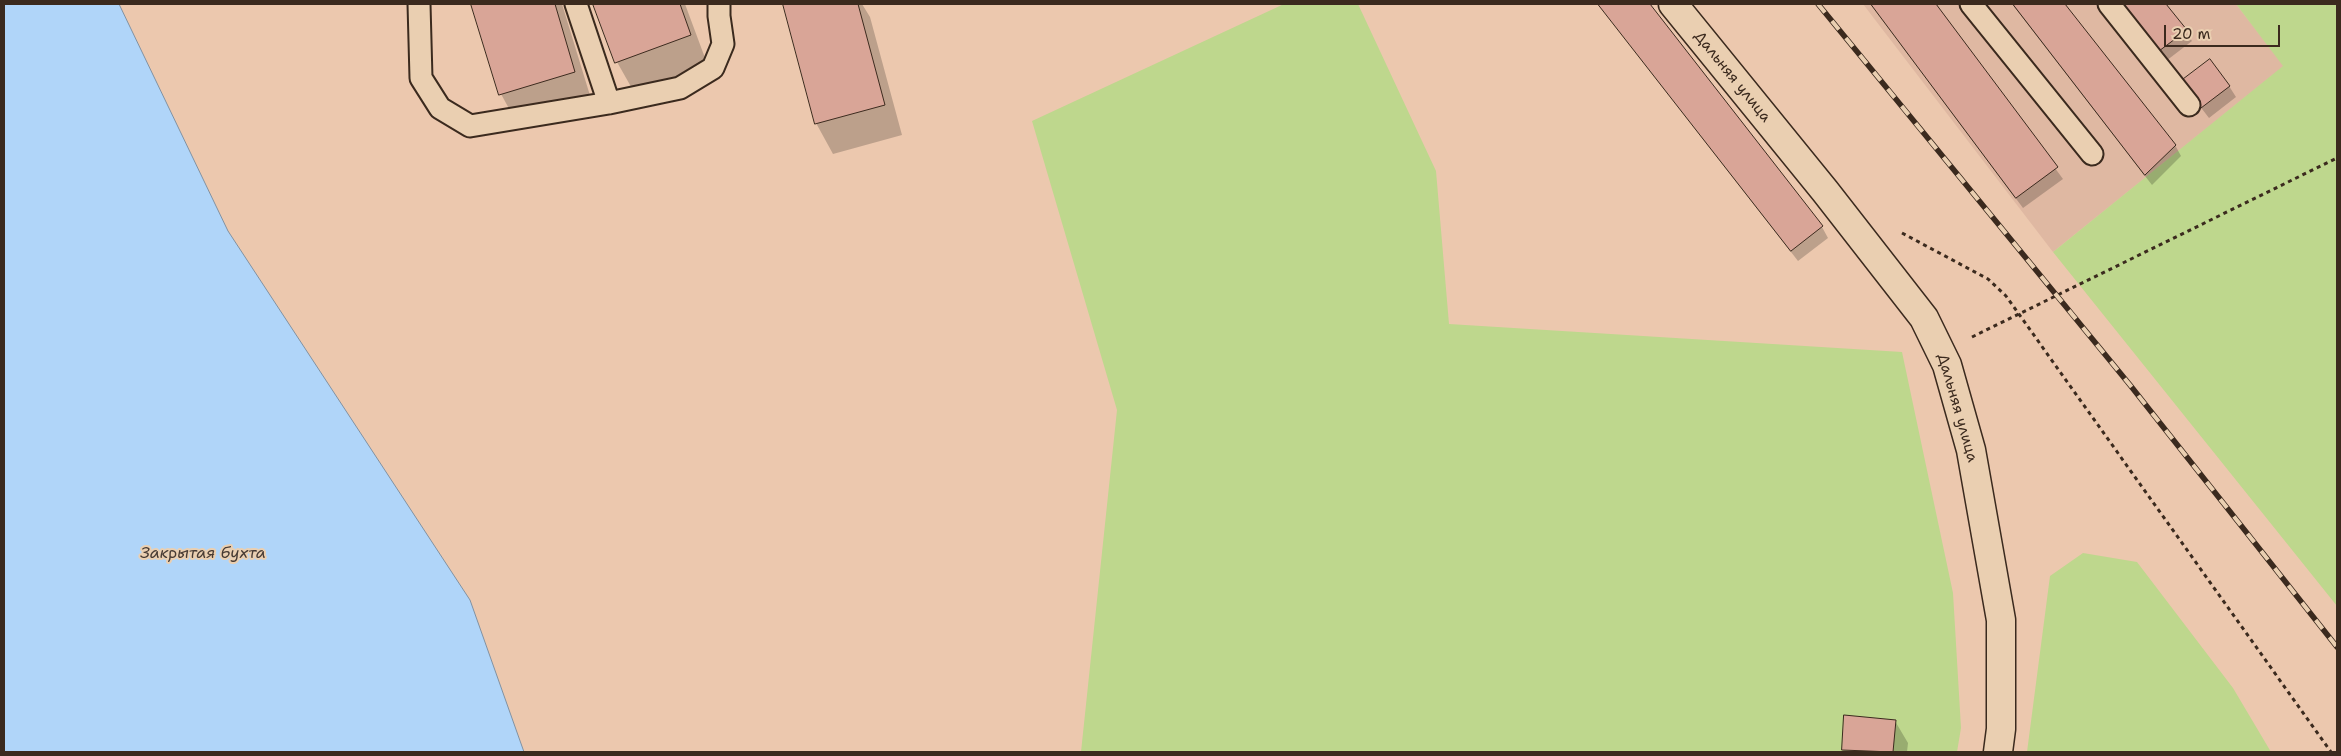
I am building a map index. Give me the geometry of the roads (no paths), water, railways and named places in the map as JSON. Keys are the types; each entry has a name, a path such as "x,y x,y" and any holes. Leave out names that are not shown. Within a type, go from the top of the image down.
{"street":[{"name":"Дальняя улица","path":"1673,4 1825,191 1918,310 1947,365 1971,450 2001,620 2002,729 1998,752"}],"lane":[{"path":"419,4 421,78 440,108 470,126 609,103 680,88 713,68 723,44 719,4"},
{"path":"576,4 609,103"},
{"path":"1971,4 2092,154"},
{"path":"2109,4 2189,105"}],"water":[{"name":"Закрытая бухта","path":"4,4 119,4 228,231 470,600 524,752 4,752"}],"railway":[{"path":"1818,4 2130,385 2337,647"}]}
